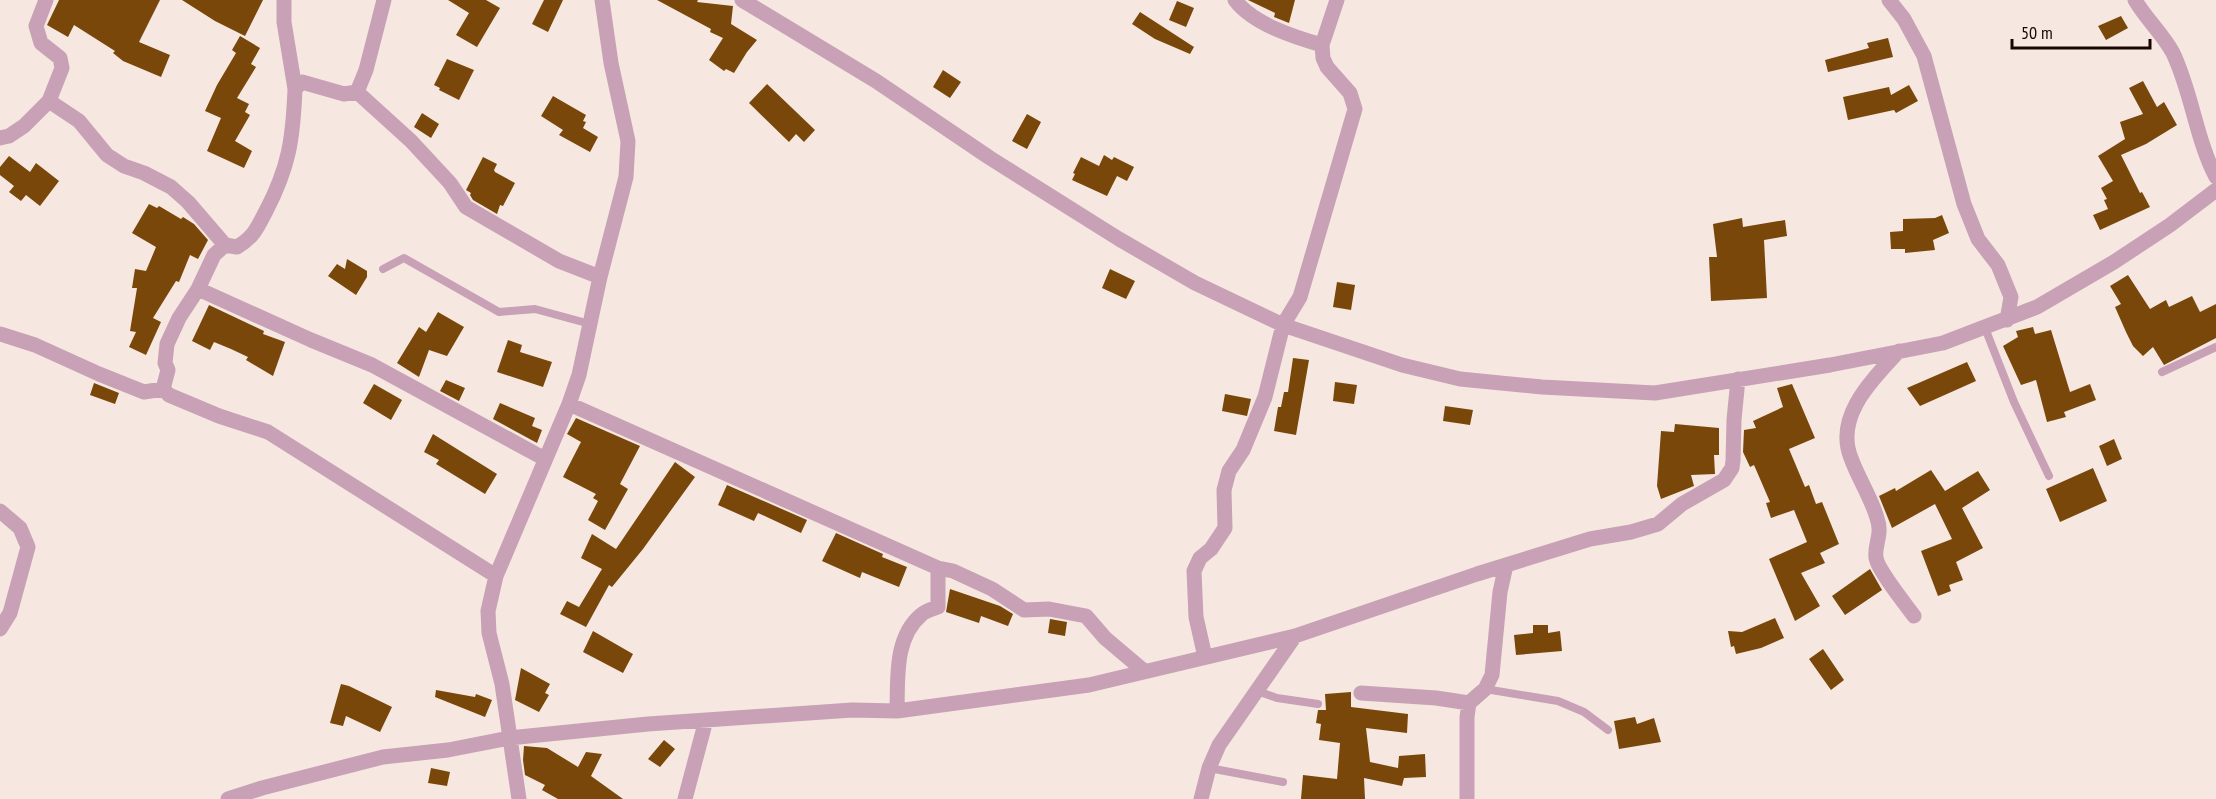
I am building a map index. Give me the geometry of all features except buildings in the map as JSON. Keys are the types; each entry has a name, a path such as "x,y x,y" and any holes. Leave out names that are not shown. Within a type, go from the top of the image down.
{"street":[{"path":"0,138 9,136 24,126 49,101 62,68 60,58 41,44 36,26 46,0"},
{"path":"49,101 79,122 107,155 124,166 171,187 188,202 225,245 237,247 249,240 277,190 288,158 295,89 284,22 284,0"},
{"path":"357,92 366,70 384,0"},
{"path":"519,799 502,684 489,633 488,611 496,576 569,404 579,375 600,277 626,177 628,141 611,63 602,0"},
{"path":"742,0 876,81 990,158 1119,239 1195,283 1283,325 1402,365 1460,379 1542,387 1655,393 1830,365 1942,343 2037,308 2114,262 2170,225 2216,190"},
{"path":"1235,0 1241,8 1284,34 1322,45"},
{"path":"1205,657 1196,617 1194,571 1200,558 1211,549 1224,528 1224,490 1229,471 1243,450 1265,397 1283,325 1300,297 1355,109 1350,93 1327,67 1323,58 1322,45 1337,0"},
{"path":"1889,0 1924,56 1964,204 1978,239 1998,266 2011,297 2007,320"},
{"path":"2135,0 2172,52 2193,108 2207,160 2216,177"},
{"path":"295,89 302,82 344,94 357,92"},
{"path":"357,92 411,141 450,183 466,207 559,261 600,277"},
{"path":"163,389 168,370 165,363 167,344 178,318 198,289 214,255 225,245"},
{"path":"198,289 372,366 545,459"},
{"path":"0,334 36,345 144,392 163,389"},
{"path":"1899,351 1871,381 1857,403 1848,427 1847,445 1850,457 1877,516 1880,538 1876,548 1876,560 1914,616"},
{"path":"228,799 263,793 383,757 448,750 509,738 706,720 852,710 897,711 1089,685 1295,636 1378,606 1590,539 1631,532 1658,524 1682,504 1724,480 1732,468 1738,380"},
{"path":"163,389 169,395 219,416 268,432 496,576"},
{"path":"569,404 938,568 953,571 992,589 1024,610 1049,609 1086,616 1105,638 1144,671"},
{"path":"0,511 20,528 28,547 10,613 0,629"},
{"path":"1467,799 1469,703 1485,689 1492,675 1500,592 1506,565"},
{"path":"897,711 899,656 910,627 922,614 938,607 938,568"},
{"path":"1202,799 1209,768 1219,745 1295,636"},
{"path":"1361,693 1436,698 1469,703"},
{"path":"685,799 706,720"}],"lane":[{"path":"383,269 404,258 499,312 535,309 590,324"},
{"path":"1985,327 2014,402 2049,476"},
{"path":"2162,372 2216,347"},
{"path":"1485,689 1558,701 1584,712 1608,730"},
{"path":"1257,691 1277,698 1318,704"},
{"path":"1209,768 1283,782"}]}
